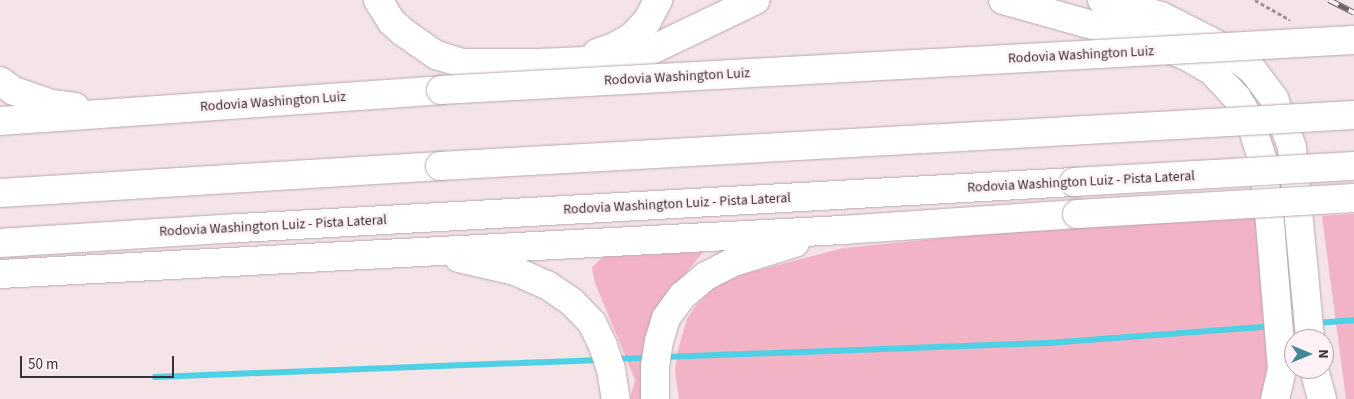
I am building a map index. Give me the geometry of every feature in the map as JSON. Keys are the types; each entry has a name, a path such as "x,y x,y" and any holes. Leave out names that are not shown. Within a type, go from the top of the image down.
{"main road":[{"path":"378,0 392,22 414,41 436,55 462,63 554,63 610,60 641,54 756,0"},
{"path":"554,63 589,56 614,47 633,36 647,21 658,0"},
{"path":"1002,0 1145,40 1186,56 1212,71 1237,98 1249,118 1262,158 1270,223 1274,291 1282,369 1275,399"},
{"path":"1102,0 1161,16 1226,49 1254,72 1274,99 1292,147 1309,329"},
{"name":"Rodovia Washington Luiz","path":"0,122 441,90 1354,40"},
{"path":"0,81 14,91 52,104 118,113"},
{"path":"0,193 440,166 1354,115"},
{"name":"Rodovia Washington Luiz - Pista Lateral","path":"0,243 250,227 1354,166"},
{"path":"0,274 426,250 842,230 1354,198"},
{"path":"654,395 659,341 666,318 682,296 706,276 731,263 842,230"},
{"path":"426,250 515,271 547,285 572,302 592,323 603,346 611,369 616,397"},
{"path":"1317,379 1322,399"}],"shaded area":[{"path":"1354,214 1354,399 1346,399 1322,216"},
{"path":"1262,218 1270,399 679,399 675,371 677,353 687,319 697,304 713,288 740,275 843,248 1077,225"},
{"path":"703,252 671,292 646,399 630,399 635,380 595,283 592,267 603,257"}],"waterway":[{"path":"1315,323 1354,320"},
{"path":"664,357 1048,343 1273,326"},
{"path":"614,359 649,358"},
{"path":"155,377 601,360"}],"railway":[{"path":"1329,0 1354,13"}]}
